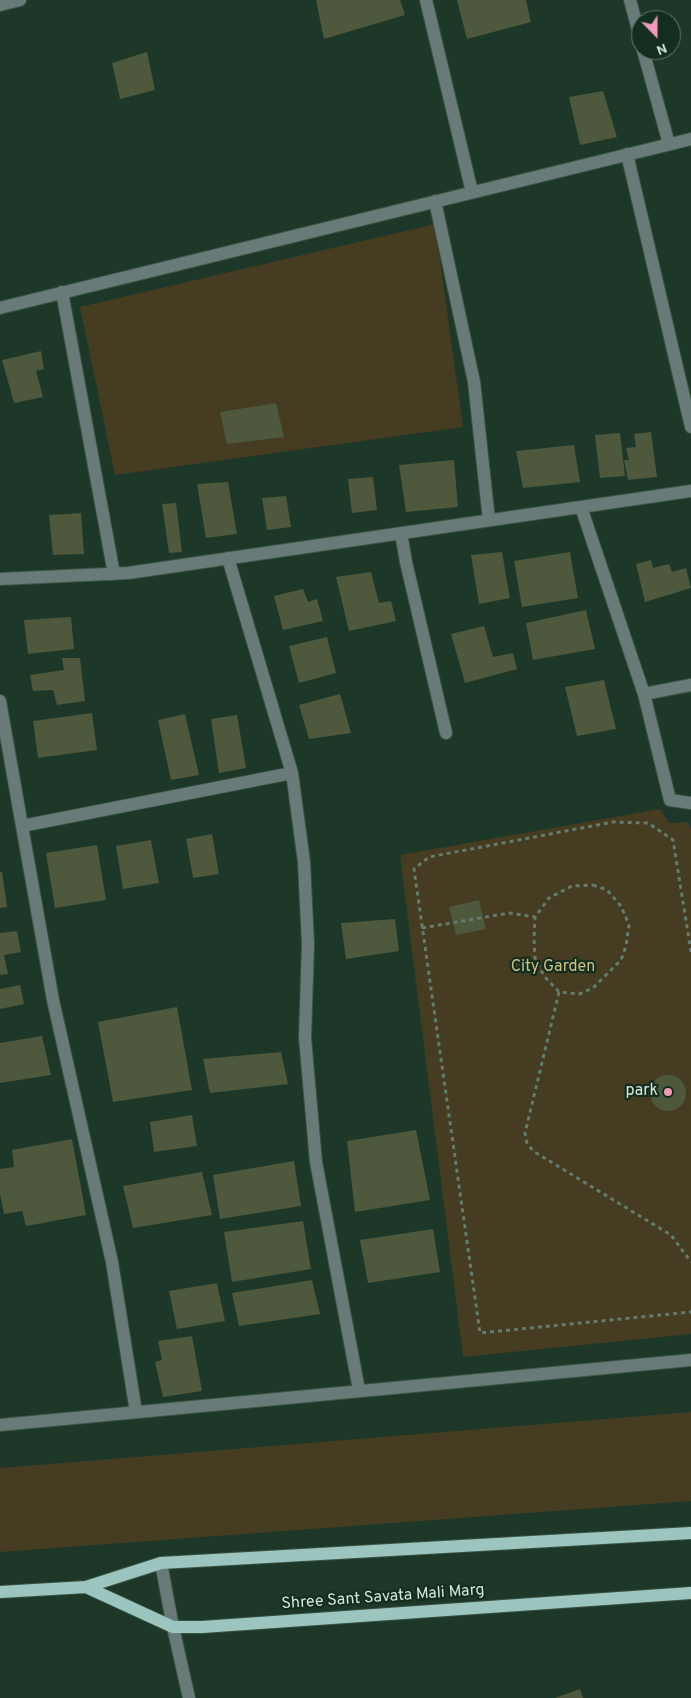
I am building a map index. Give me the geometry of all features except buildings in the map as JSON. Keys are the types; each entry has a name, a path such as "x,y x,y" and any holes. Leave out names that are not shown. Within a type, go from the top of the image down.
{"main road":[{"name":"Shree Sant Savata Mali Marg","path":"0,1592 86,1587 161,1563 691,1533"},
{"name":"Shree Sant Savata Mali Marg","path":"86,1587 172,1627 212,1626 691,1593"}],"street":[{"path":"0,5 20,0"},
{"path":"426,0 472,192"},
{"path":"646,60 669,144"},
{"path":"0,308 691,138"},
{"path":"627,154 691,427"},
{"path":"435,201 474,382 489,520"},
{"path":"62,292 114,574"},
{"path":"0,579 114,574 691,491"},
{"path":"581,507 644,694 670,800 691,803"},
{"path":"401,533 446,733"},
{"path":"228,558 292,773 304,862 308,944 304,1038 316,1162 358,1390"},
{"path":"644,694 691,685"},
{"path":"0,701 53,1000 112,1262 136,1412"},
{"path":"22,826 292,773"},
{"path":"0,1425 691,1360"},
{"path":"161,1563 172,1627 190,1698"}],"path":[{"path":"691,952 673,840 648,823 613,822 429,857 414,869 480,1333 691,1312"},
{"path":"593,885 607,890 621,906 629,925 626,946 621,960 593,988 579,994 559,992 544,976 535,958 536,917 549,898 572,886 593,885"},
{"path":"422,928 509,913 536,917"},
{"path":"559,992 525,1132 527,1143 533,1151 671,1235 691,1262"}],"green space":[{"path":"435,224 463,427 115,475 80,307"},
{"name":"City Garden","path":"660,809 669,823 689,822 691,830 691,1334 463,1357 400,855"},
{"path":"691,1412 691,1501 0,1552 0,1468"}],"place":[{"name":"park","path":"668,1092"}]}
